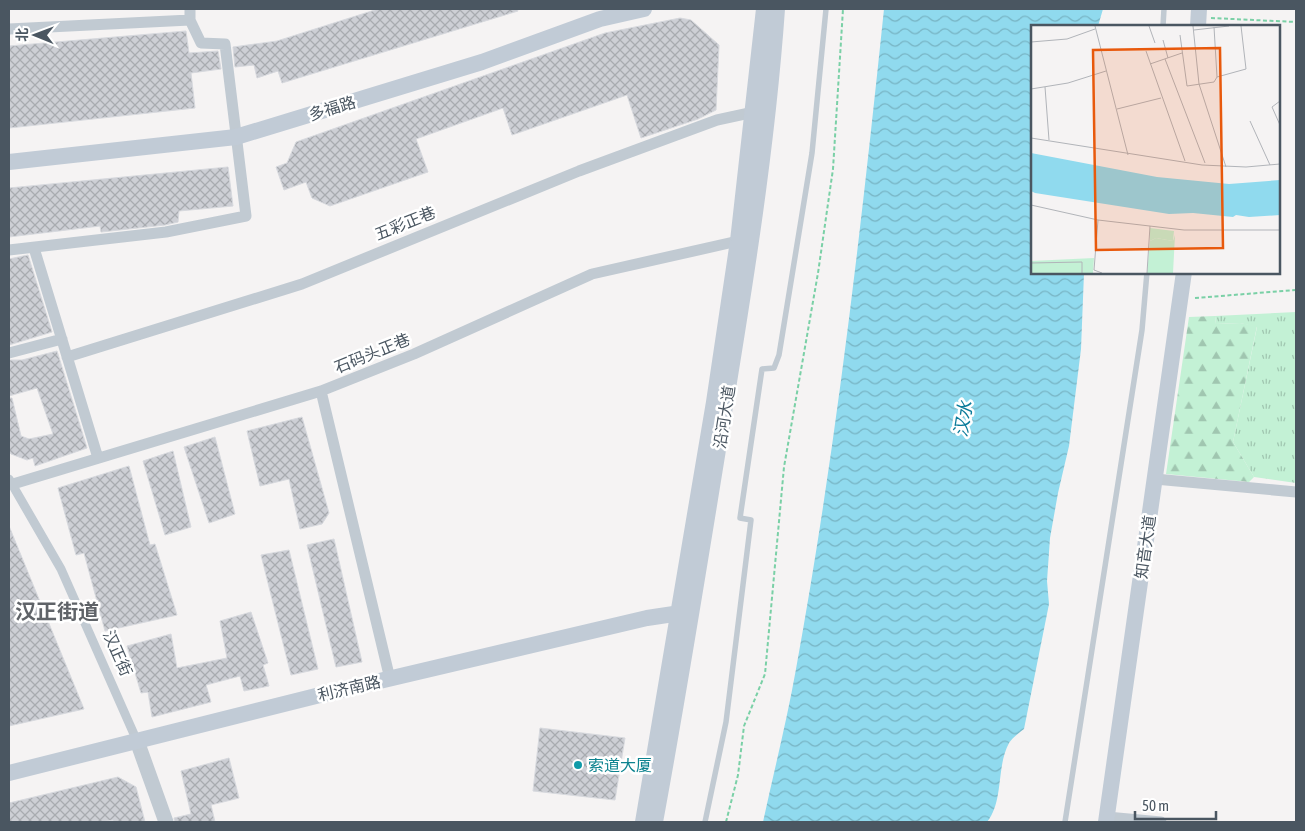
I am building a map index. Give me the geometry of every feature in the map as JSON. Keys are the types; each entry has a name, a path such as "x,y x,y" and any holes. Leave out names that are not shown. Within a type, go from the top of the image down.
{"main road":[{"name":"多福路","path":"9,162 236,138 482,62 600,19 644,9"},
{"name":"沿河大道","path":"655,822 712,410 738,241 754,112 764,9"},
{"name":"沿河大道","path":"643,822 685,612 754,224 766,127 777,9"},
{"name":"知音大道","path":"1107,820 1184,274"},
{"name":"利济南路","path":"9,774 390,679 646,618 685,612"}],"street":[{"path":"9,29 190,14 201,43 225,44 246,216 166,232 9,250"},
{"name":"五彩正巷","path":"67,357 302,284 579,171 717,120 754,112"},
{"name":"石码头正巷","path":"11,482 321,391 414,354 592,274 738,241"},
{"path":"34,248 98,458"},
{"path":"9,353 62,339"},
{"path":"321,391 390,679"},
{"path":"1156,479 1296,492"},
{"name":"汉正街","path":"11,482 62,569 137,741 166,822"},
{"path":"1107,820 1161,822"}],"lane":[{"path":"705,822 726,722 751,520 740,518 750,440 762,369 774,368 779,355 812,152 826,9"},
{"path":"1163,25 1164,9"},
{"path":"1066,822 1140,339 1147,274"}],"path":[{"path":"726,822 738,775 744,726 765,674 784,467 818,273 833,169 843,9"},
{"path":"1198,18 1296,22"},
{"path":"1180,299 1296,290"}],"green space":[{"path":"1296,312 1296,483 1254,477 1233,442 1257,327 1240,323 1216,324 1215,316"},
{"path":"1215,316 1216,324 1240,323 1257,326 1233,442 1254,477 1249,482 1166,474 1189,317"}],"water":[{"name":"汉水","path":"884,9 1103,9 1098,25 1031,25 1031,274 1084,274 1081,349 1069,446 1050,538 1047,581 1049,604 1024,729 1010,741 1005,752 996,804 987,822 763,822 785,726 810,587 835,422 866,174"}],"building":[{"path":"378,9 517,9 518,11 282,83 278,71 257,78 254,65 235,67 233,47 277,41"},
{"path":"680,18 691,20 719,45 716,110 698,119 641,138 627,95 512,135 503,108 416,139 428,172 330,206 312,198 306,182 284,190 276,167 287,163 296,142 605,33"},
{"path":"186,31 189,53 218,51 221,69 191,73 195,108 9,128 9,46"},
{"path":"228,167 233,206 179,211 178,222 165,225 101,232 100,226 9,237 9,188"},
{"path":"28,255 52,332 9,345 9,259"},
{"path":"57,351 87,448 35,466 33,458 27,460 11,454 9,451 9,398 12,398 21,436 29,439 53,434 37,388 9,396 9,360 22,360"},
{"path":"302,417 329,513 322,524 300,529 289,479 260,486 247,431"},
{"path":"215,437 235,514 209,523 184,447"},
{"path":"173,451 191,527 165,535 143,461"},
{"path":"129,466 150,545 155,544 177,615 105,631 84,553 76,555 58,488"},
{"path":"9,526 84,709 9,726"},
{"path":"334,539 362,662 336,667 307,545"},
{"path":"289,550 318,669 291,675 261,555"},
{"path":"251,612 268,663 263,665 269,686 244,691 240,676 206,685 211,702 152,717 148,692 141,693 127,646 171,634 177,668 227,658 220,621"},
{"name":"索道大厦","path":"540,728 625,738 615,800 533,791"},
{"path":"229,758 239,798 211,805 215,822 175,822 174,818 191,814 181,771"},
{"path":"118,777 136,787 145,822 113,822 113,820 102,822 9,822 9,803"}],"place":[{"name":"索道大厦","path":"578,765"}],"district":[{"name":"汉正街道","path":"57,611"}]}
